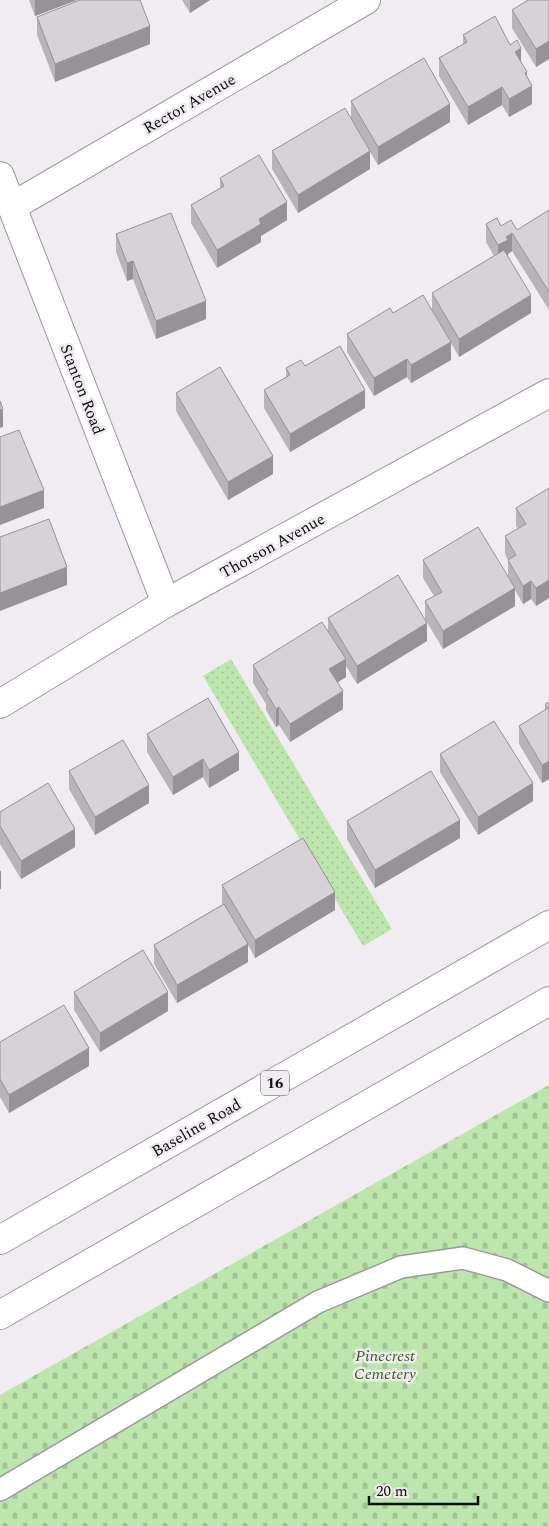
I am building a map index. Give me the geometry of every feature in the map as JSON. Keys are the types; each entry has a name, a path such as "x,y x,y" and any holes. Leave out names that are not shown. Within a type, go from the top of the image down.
{"street":[{"name":"Rector Avenue","path":"12,206 366,0"},
{"name":"Stanton Road","path":"0,176 166,603"},
{"name":"Thorson Avenue","path":"0,704 166,603 549,393"},
{"name":"Baseline Road","path":"0,1240 549,925"},
{"path":"0,1315 549,1001"}],"lane":[{"path":"0,1490 318,1302 401,1267 463,1258 507,1270 549,1291"}],"green space":[{"path":"231,659 392,929 363,946 203,676"},
{"name":"Pinecrest Cemetery","path":"549,1085 549,1526 0,1526 0,1395"}],"building":[{"path":"80,0 140,0 150,26 55,64 37,17"},
{"path":"528,0 549,0 549,41 536,49 512,10"},
{"path":"495,16 510,45 517,40 521,48 515,52 527,72 525,73 532,86 509,99 502,87 468,107 439,58 467,42 463,35"},
{"path":"424,58 450,104 378,147 351,101"},
{"path":"345,108 370,151 298,195 272,151"},
{"path":"259,155 287,202 259,219 261,224 217,250 191,205 224,186 220,178"},
{"path":"549,210 549,292 512,233 506,237 508,240 498,245 486,224 497,218 501,226 511,220 517,230"},
{"path":"171,213 206,301 156,321 133,261 127,263 116,234"},
{"path":"504,250 531,295 459,339 432,293"},
{"path":"423,295 451,342 411,365 407,359 374,378 347,334 390,308 393,313"},
{"path":"340,346 365,390 290,434 264,390 290,375 286,368 301,360 305,366"},
{"path":"220,367 273,456 228,482 176,393"},
{"path":"19,430 44,490 0,507 0,437"},
{"path":"549,488 549,580 536,588 531,581 523,586 508,560 516,555 505,536 526,524 516,508"},
{"path":"49,519 67,567 0,593 0,537"},
{"path":"478,527 515,588 443,631 425,601 442,592 423,560"},
{"path":"398,575 427,623 357,666 328,618"},
{"path":"322,622 346,659 329,669 343,691 290,724 279,707 276,709 266,692 268,690 253,665"},
{"path":"208,698 239,752 209,770 203,759 173,777 147,734"},
{"path":"549,702 549,761 542,765 519,726 548,708 545,704"},
{"path":"494,721 533,783 478,817 440,754"},
{"path":"123,740 149,785 95,817 69,771"},
{"path":"431,771 460,820 375,870 347,821"},
{"path":"48,783 75,829 21,861 0,826 0,812"},
{"path":"303,838 335,892 255,940 222,885"},
{"path":"224,904 248,944 177,985 154,945"},
{"path":"143,950 168,992 100,1033 74,992"},
{"path":"64,1005 89,1048 9,1095 0,1079 0,1042"}]}
